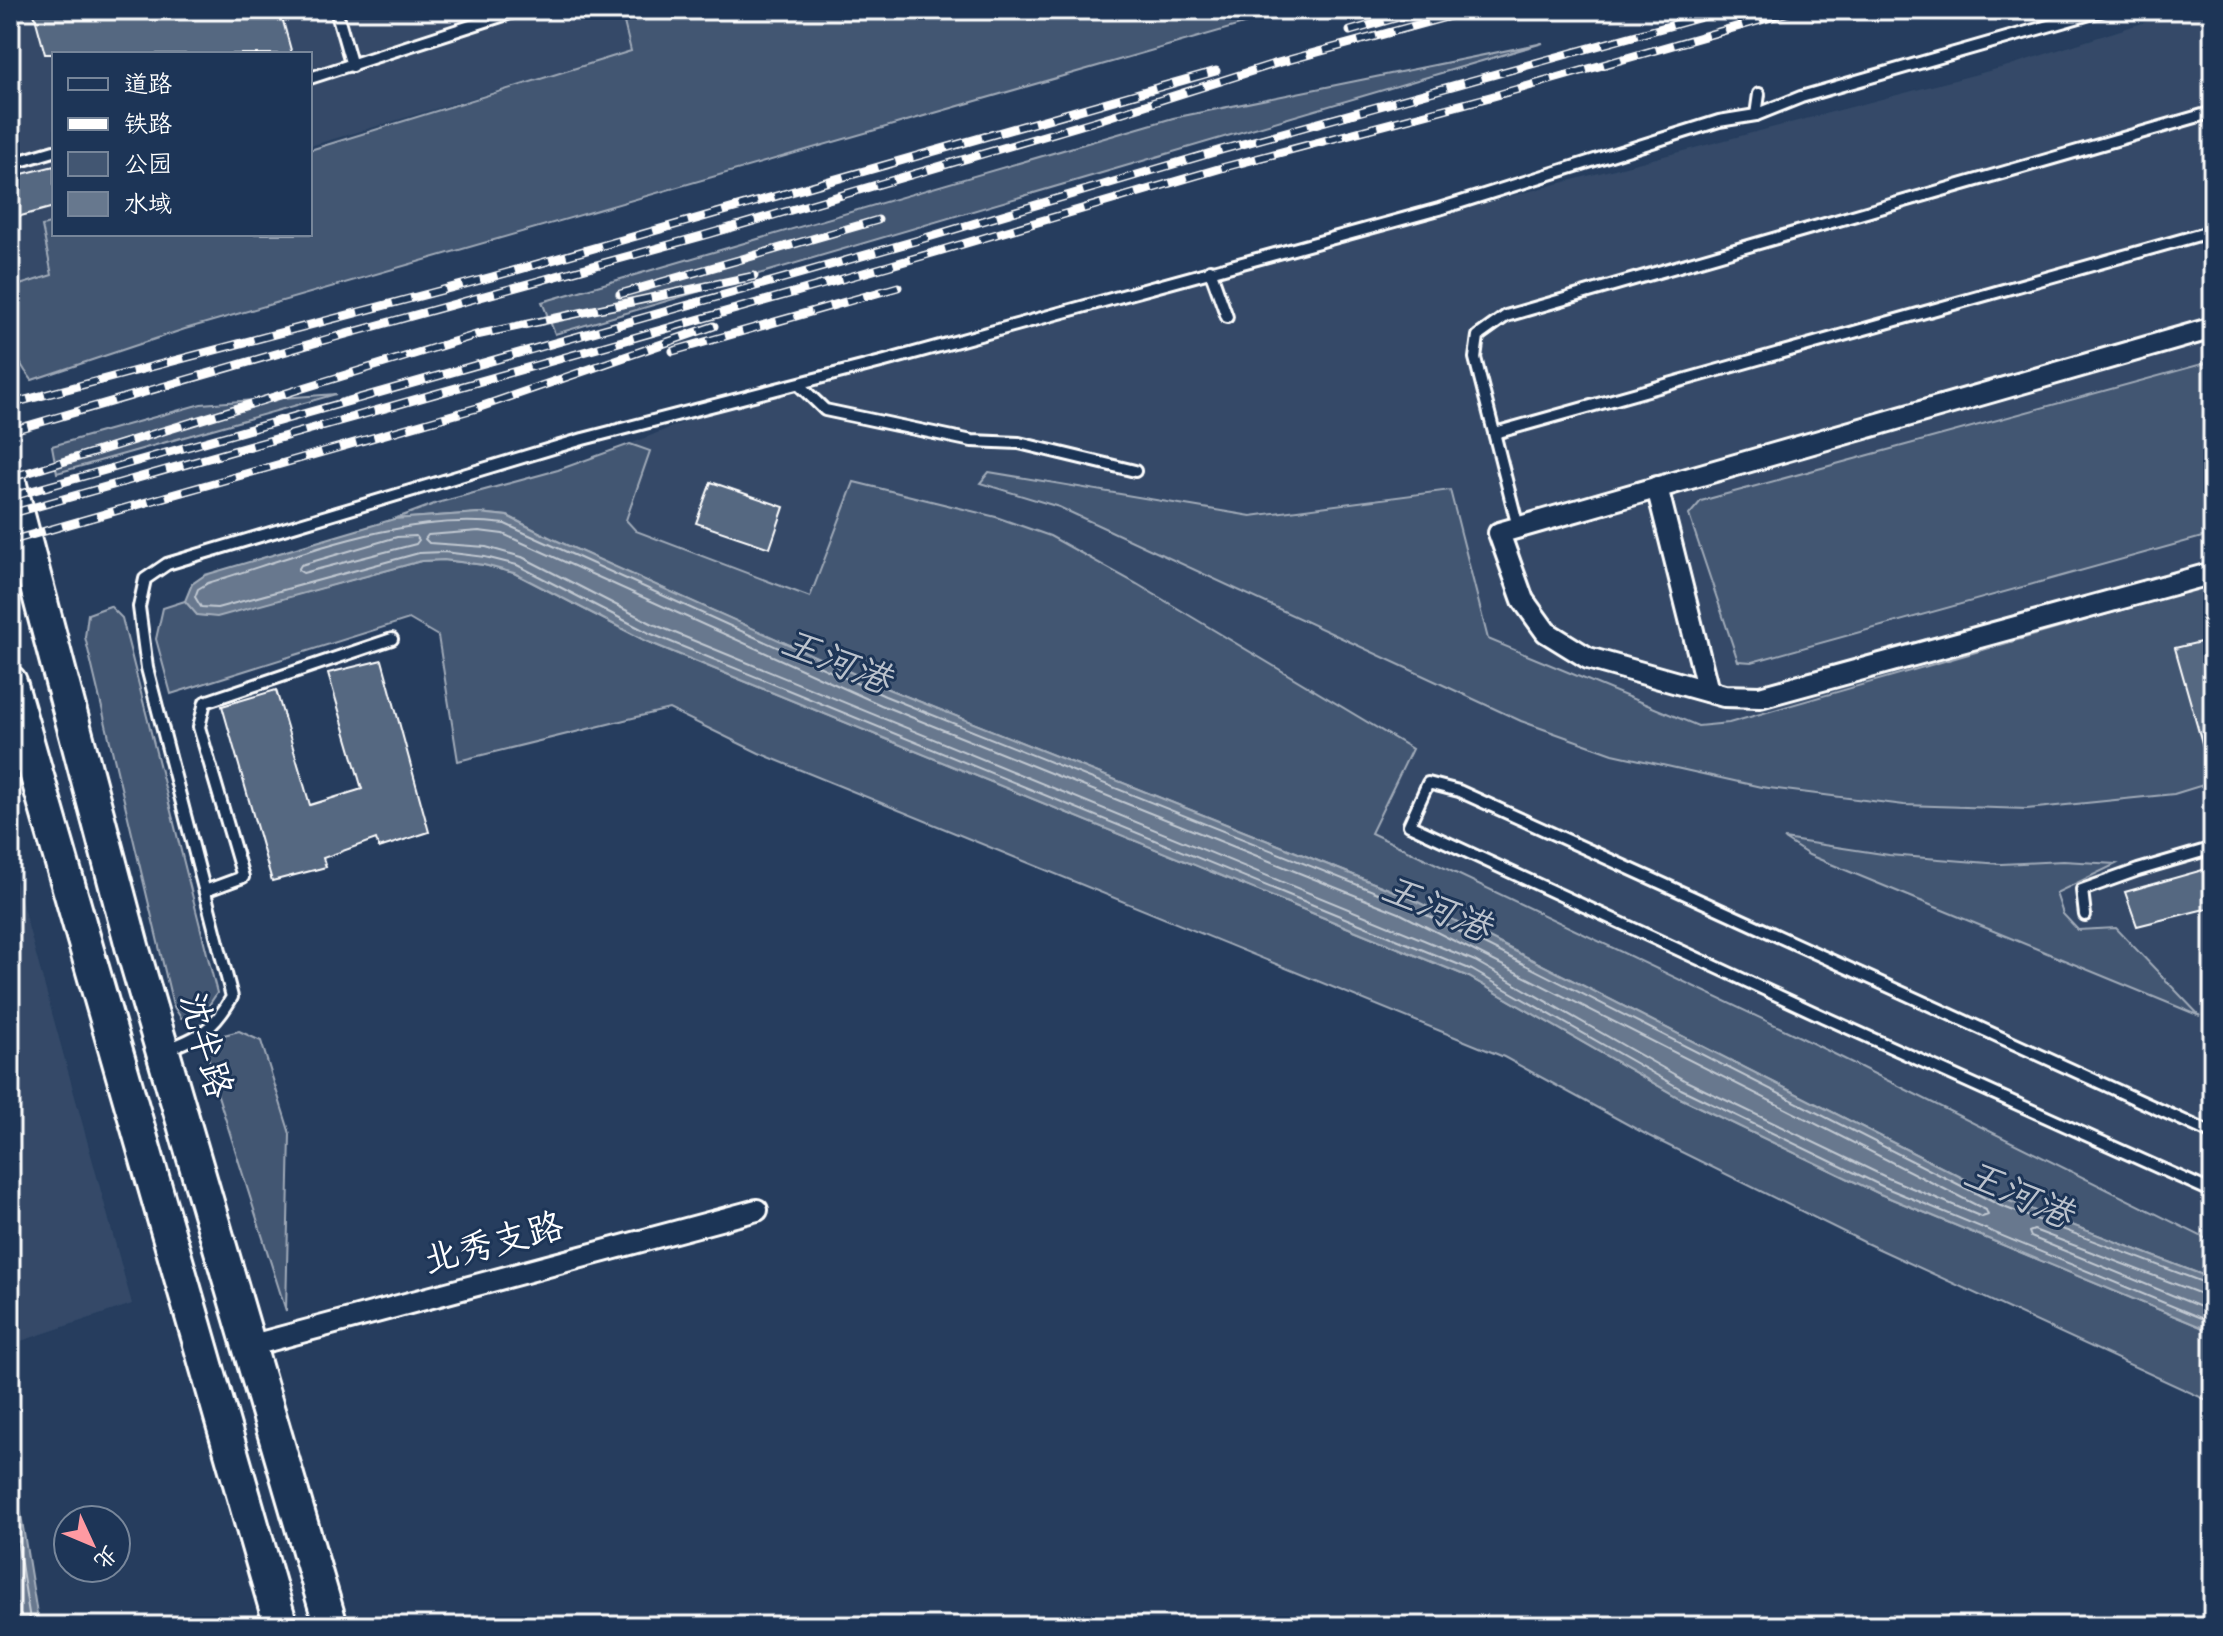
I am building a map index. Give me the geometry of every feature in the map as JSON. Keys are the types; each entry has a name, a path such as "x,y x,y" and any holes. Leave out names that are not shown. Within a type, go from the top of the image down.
{"main road":[{"name":"沈半路","path":"10,485 133,950 331,1626"},
{"path":"10,682 281,1626"}],"street":[{"path":"2213,328 1499,533 1523,600 1546,632 1588,658 1724,696 1760,697 2213,573"},
{"path":"1657,487 1708,691"},
{"name":"北秀支路","path":"249,1346 757,1210"}],"lane":[{"path":"336,10 352,66"},
{"path":"312,77 520,10"},
{"path":"163,1051 193,1040 218,1020 232,997 147,668 139,607 145,579 167,564 571,443 1439,209 1719,121 1756,115 1801,97 2104,10"},
{"path":"1756,115 1759,94"},
{"path":"1518,527 1475,358 1478,336 1506,316 2213,112"},
{"path":"10,164 52,152"},
{"path":"1495,433 2213,231"},
{"path":"1210,270 1227,317"},
{"path":"798,384 825,410 972,441 1019,443 1135,471"},
{"path":"205,891 243,877 199,727 205,702 392,639"},
{"path":"2213,1134 1459,791 1428,783 1409,825 1753,985 2213,1192"},
{"path":"2085,915 2082,890 2213,848"}],"shaded area":[{"path":"10,10 619,10 632,51 312,145 312,52 52,52 52,224 42,227 52,275 10,288"},
{"path":"2183,10 2213,10 2213,1242 1798,1036 1370,833 1411,748 811,597 636,531 626,521 650,452 630,444 798,376 1014,326 2008,66"},
{"path":"10,860 132,1304 12,1344 10,1336"}],"green space":[{"path":"621,10 1292,10 185,329 32,380 18,359 12,337 10,288 52,275 42,226 52,224 52,236 312,236 312,149 631,51"},
{"path":"1543,43 555,334 542,302 1173,118"},
{"path":"2213,361 2213,534 1752,662 1738,661 1689,515 1701,501"},
{"path":"336,394 57,473 52,446 201,404"},
{"path":"630,444 650,451 626,520 636,531 810,597 854,482 996,517 1050,536 1137,584 1412,749 1371,833 1798,1036 2213,1242 2213,1279 2004,1199 1406,896 888,689 550,538 508,516 479,513 394,519 437,503 558,470"},
{"path":"989,472 1251,516 1450,490 1488,639 1698,726 1729,723 2213,584 2213,782 2174,794 2027,809 1904,805 1761,787 1613,754 1521,721 1059,507 980,483"},
{"path":"444,560 514,573 646,641 1469,977 1678,1097 1880,1194 2213,1332 2213,1403 1866,1243 1649,1136 1504,1057 759,753 669,709 458,761 438,636 409,619 171,694 156,639 163,608 185,601 198,615 217,616 421,561"},
{"path":"110,606 122,618 217,993 203,1014 181,1018 173,1005 85,637 88,614"},
{"path":"1784,839 1889,855 2001,864 2063,861 2116,864 2056,893 2063,914 2078,930 2116,928 2200,1016 1809,855"},
{"path":"239,1031 261,1041 290,1134 286,1311 215,1086 207,1051 220,1036"}],"water":[{"name":"王河港","path":"479,513 507,516 888,689 1406,896 2004,1199 2213,1279 2213,1332 1880,1194 1678,1097 1469,977 646,641 514,573 484,565 444,560 421,561 217,617 197,615 185,601 192,584 205,575 394,519"},
{"path":"10,1448 11,1453 39,1626 10,1626"}],"building":[{"path":"33,10 280,10 291,52 52,52 45,54"},
{"path":"52,166 52,208 10,219 10,177"},
{"path":"711,482 784,507 770,548 696,523"},
{"path":"2213,639 2213,662 2205,664 2213,690 2213,763 2208,764 2175,648"},
{"path":"382,660 429,832 379,848 376,839 323,858 326,867 272,881 222,706 276,690 310,805 362,789 328,673"},
{"path":"2213,867 2213,907 2137,926 2125,892"}],"railway":[{"path":"1350,31 1423,10"},
{"path":"10,431 709,234 1095,121 1274,64 1472,10"},
{"path":"10,497 915,241 1221,150 1727,10"},
{"path":"10,514 888,266 1225,167 1490,97 1796,10"},
{"path":"10,404 492,277 1216,71"},
{"path":"620,294 878,220"},
{"path":"10,478 476,335 754,276"},
{"path":"673,351 898,287"},
{"path":"10,541 477,408 714,326"}]}
